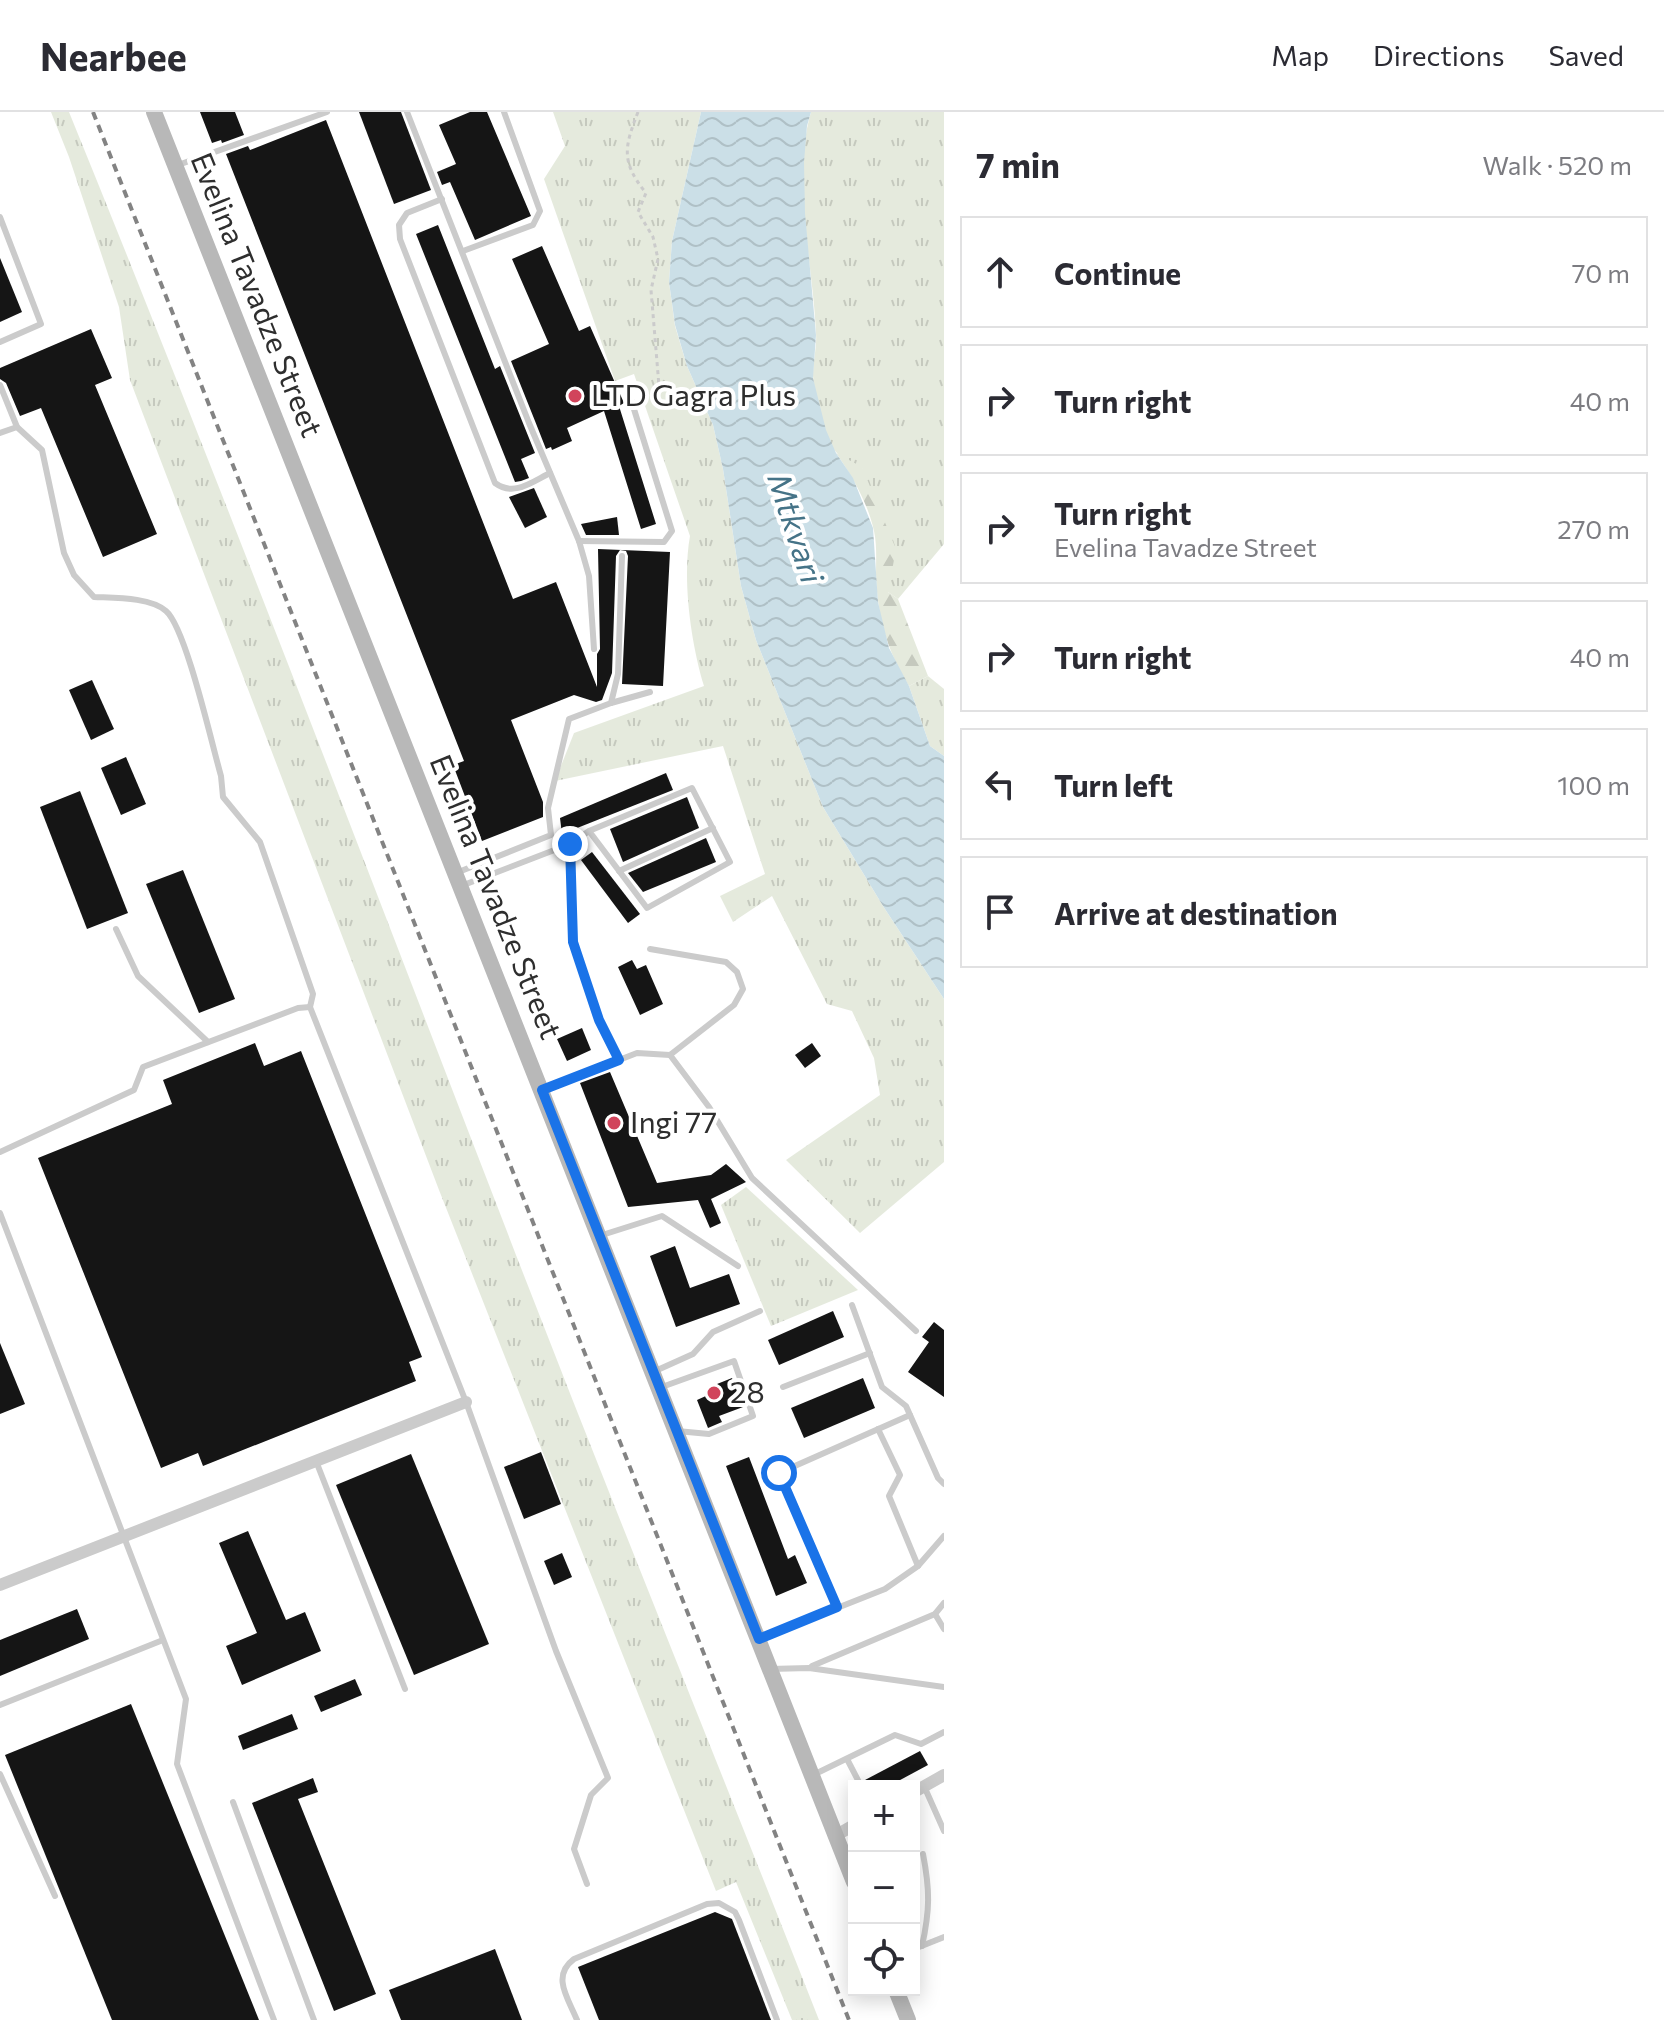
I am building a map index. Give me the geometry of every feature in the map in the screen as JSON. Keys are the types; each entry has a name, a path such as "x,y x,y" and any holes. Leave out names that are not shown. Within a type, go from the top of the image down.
{"main road":[{"name":"Evelina Tavadze Street","path":"154,112 812,1776 844,1845"},
{"path":"898,1996 908,2020"}],"street":[{"path":"0,1585 466,1402"},
{"path":"920,1788 944,1775"}],"lane":[{"path":"175,166 327,112"},
{"path":"407,112 579,541 589,576 594,649"},
{"path":"463,251 533,225 540,211 504,112"},
{"path":"442,199 407,213 399,225 400,239 495,483 501,488 515,490 550,473"},
{"path":"0,217 41,324 0,342"},
{"path":"0,385 17,427 42,450 64,553 74,575 94,597 135,598 166,611 182,638 221,776 223,797 260,842 313,994 310,1007 466,1402 556,1651 608,1778 591,1795 574,1849 587,1884"},
{"path":"579,541 664,542 672,531 628,390"},
{"path":"0,433 17,427"},
{"path":"611,703 618,674 622,556"},
{"path":"458,879 551,835 548,808 569,719 650,692"},
{"path":"458,879 570,844 589,831 692,788 730,862 647,908 589,831"},
{"path":"619,871 713,828"},
{"path":"570,844 573,942 599,1020 619,1060"},
{"path":"116,929 138,976 208,1042"},
{"path":"542,1090 637,1053 670,1055 734,1005 743,989 737,972 726,962 650,949"},
{"path":"0,1152 134,1090 143,1067 298,1008 310,1007"},
{"path":"670,1055 709,1107 752,1178 916,1331"},
{"path":"0,1213 186,1699 177,1764 274,2020"},
{"path":"599,1236 662,1216 738,1266"},
{"path":"852,1305 882,1387 906,1406 938,1478 944,1484"},
{"path":"653,1372 693,1354 713,1332 760,1311"},
{"path":"783,1387 870,1353"},
{"path":"659,1388 734,1361 753,1416 709,1434 677,1431"},
{"path":"837,1607 779,1473 910,1415"},
{"path":"878,1429 900,1475 889,1496 918,1566"},
{"path":"316,1461 405,1689"},
{"path":"759,1639 885,1589 918,1566 944,1536"},
{"path":"809,1668 935,1614 944,1603"},
{"path":"935,1614 944,1629"},
{"path":"0,1705 163,1640"},
{"path":"770,1669 809,1668 944,1687"},
{"path":"812,1776 895,1735 921,1744 944,1732"},
{"path":"847,1759 858,1780"},
{"path":"0,1774 55,1896"},
{"path":"920,1791 944,1831"},
{"path":"233,1802 314,2020"},
{"path":"920,1942 929,1914 930,1888 923,1854"},
{"path":"577,2020 561,1983 566,1965 693,1910 719,1903 728,1906 739,1920 777,2020"},
{"path":"920,1947 944,1937"}],"path":[{"path":"638,112 625,156 635,179 646,193 638,212 653,237 658,259 651,290 659,386"}],"green space":[{"path":"51,112 69,112 819,2020 792,2020 736,1882 716,1891 439,1190 130,380 119,307"},
{"path":"553,112 701,112 672,241 669,282 675,326 687,366 713,425 741,586 756,640 823,807 944,999 944,1162 860,1233 786,1160 880,1095 874,1058 852,1011 827,1004 772,896 733,922 720,896 765,874 723,746 555,781 574,733 704,686 689,611 687,572 690,536 634,374 615,381 544,179 565,146"},
{"path":"811,112 944,112 944,544 898,599 888,592 862,468 841,457 832,446 815,393 816,333 803,194 805,138"},
{"path":"836,453 862,467 896,549 888,592 898,599 928,676 909,686 889,646 881,618 876,542 868,510"},
{"path":"928,676 944,689 944,756 930,746 909,686"},
{"path":"746,1187 858,1290 771,1326 721,1205"}],"water":[{"name":"Mtkvari","path":"701,112 811,112 804,162 805,213 816,335 813,378 826,430 836,453 853,478 873,528 878,602 889,648 909,686 930,746 944,756 944,999 823,807 756,640 741,586 713,425 687,366 675,325 669,282 672,241"}],"building":[{"path":"200,112 235,112 244,135 222,143 221,140 212,143"},
{"path":"359,112 401,112 431,190 394,204"},
{"path":"470,112 487,112 531,216 475,240 450,182 442,185 437,172 456,164 439,125"},
{"path":"326,120 513,599 556,582 597,687 597,654 600,649 598,549 670,552 663,686 622,684 628,556 626,551 620,550 616,556 612,673 602,700 596,702 574,695 511,720 543,802 543,817 482,841 453,765 464,761 226,154 248,146 250,150"},
{"path":"438,225 495,369 500,366 535,453 521,459 529,478 521,481 515,482 416,234"},
{"path":"542,246 579,331 590,326 624,403 619,406 656,524 641,529 604,411 567,428 572,441 552,450 551,447 546,449 511,361 549,344 512,259"},
{"path":"0,258 22,312 0,322"},
{"path":"91,329 112,378 95,385 157,534 103,557 41,408 20,416 6,383 0,379 0,368"},
{"path":"534,488 547,517 525,528 509,497"},
{"path":"617,517 619,535 586,535 581,524"},
{"path":"92,680 114,729 91,740 69,690"},
{"path":"126,757 146,804 121,815 101,768"},
{"path":"666,773 673,790 562,834 560,818"},
{"path":"80,791 128,913 87,929 40,807"},
{"path":"687,797 699,828 623,862 610,829"},
{"path":"706,838 716,862 643,892 628,873"},
{"path":"592,852 640,914 628,923 581,860"},
{"path":"183,870 235,999 199,1013 146,884"},
{"path":"632,960 637,969 646,965 663,1004 640,1015 618,967"},
{"path":"582,1028 591,1050 567,1061 557,1039"},
{"path":"255,1043 264,1066 301,1051 422,1357 409,1362 416,1381 203,1466 198,1453 161,1468 38,1158 172,1104 163,1080"},
{"path":"812,1043 821,1056 805,1068 795,1055"},
{"name":"Ingi 77","path":"610,1072 657,1183 711,1175 726,1164 746,1182 711,1199 721,1223 710,1228 698,1200 628,1207 580,1083"},
{"path":"675,1246 690,1288 729,1274 740,1304 676,1327 650,1256"},
{"path":"833,1311 844,1337 779,1365 768,1340"},
{"path":"934,1322 944,1330 944,1397 908,1372 929,1342 922,1337"},
{"path":"0,1343 25,1404 0,1414"},
{"path":"732,1378 743,1407 719,1416 722,1422 708,1428 697,1400 719,1390 717,1384"},
{"path":"863,1378 875,1408 804,1438 791,1408"},
{"path":"541,1452 561,1504 524,1519 504,1467"},
{"path":"411,1454 489,1644 414,1675 336,1485"},
{"path":"749,1457 788,1559 795,1555 807,1583 776,1596 726,1466"},
{"path":"248,1531 286,1620 305,1612 321,1651 242,1685 226,1646 257,1633 219,1543"},
{"path":"562,1553 572,1577 554,1585 544,1561"},
{"path":"77,1609 89,1639 0,1676 0,1640"},
{"path":"355,1679 362,1695 321,1712 314,1696"},
{"path":"131,1704 259,2020 112,2020 5,1755"},
{"path":"292,1714 298,1729 243,1750 238,1736"},
{"path":"920,1751 928,1765 900,1780 865,1780"},
{"path":"313,1778 318,1792 298,1799 376,1994 334,2011 252,1803"},
{"path":"715,1912 732,1919 771,2020 599,2020 578,1967"},
{"path":"495,1949 522,2020 401,2020 389,1990"}],"railway":[{"path":"93,112 849,2020"}],"place":[{"name":"LTD Gagra Plus","path":"575,396"},
{"name":"Ingi 77","path":"614,1123"},
{"name":"28","path":"714,1393"}],"route":[{"path":"570,844 573,942 599,1020 619,1060 542,1090 759,1639 837,1607 779,1473"}]}
